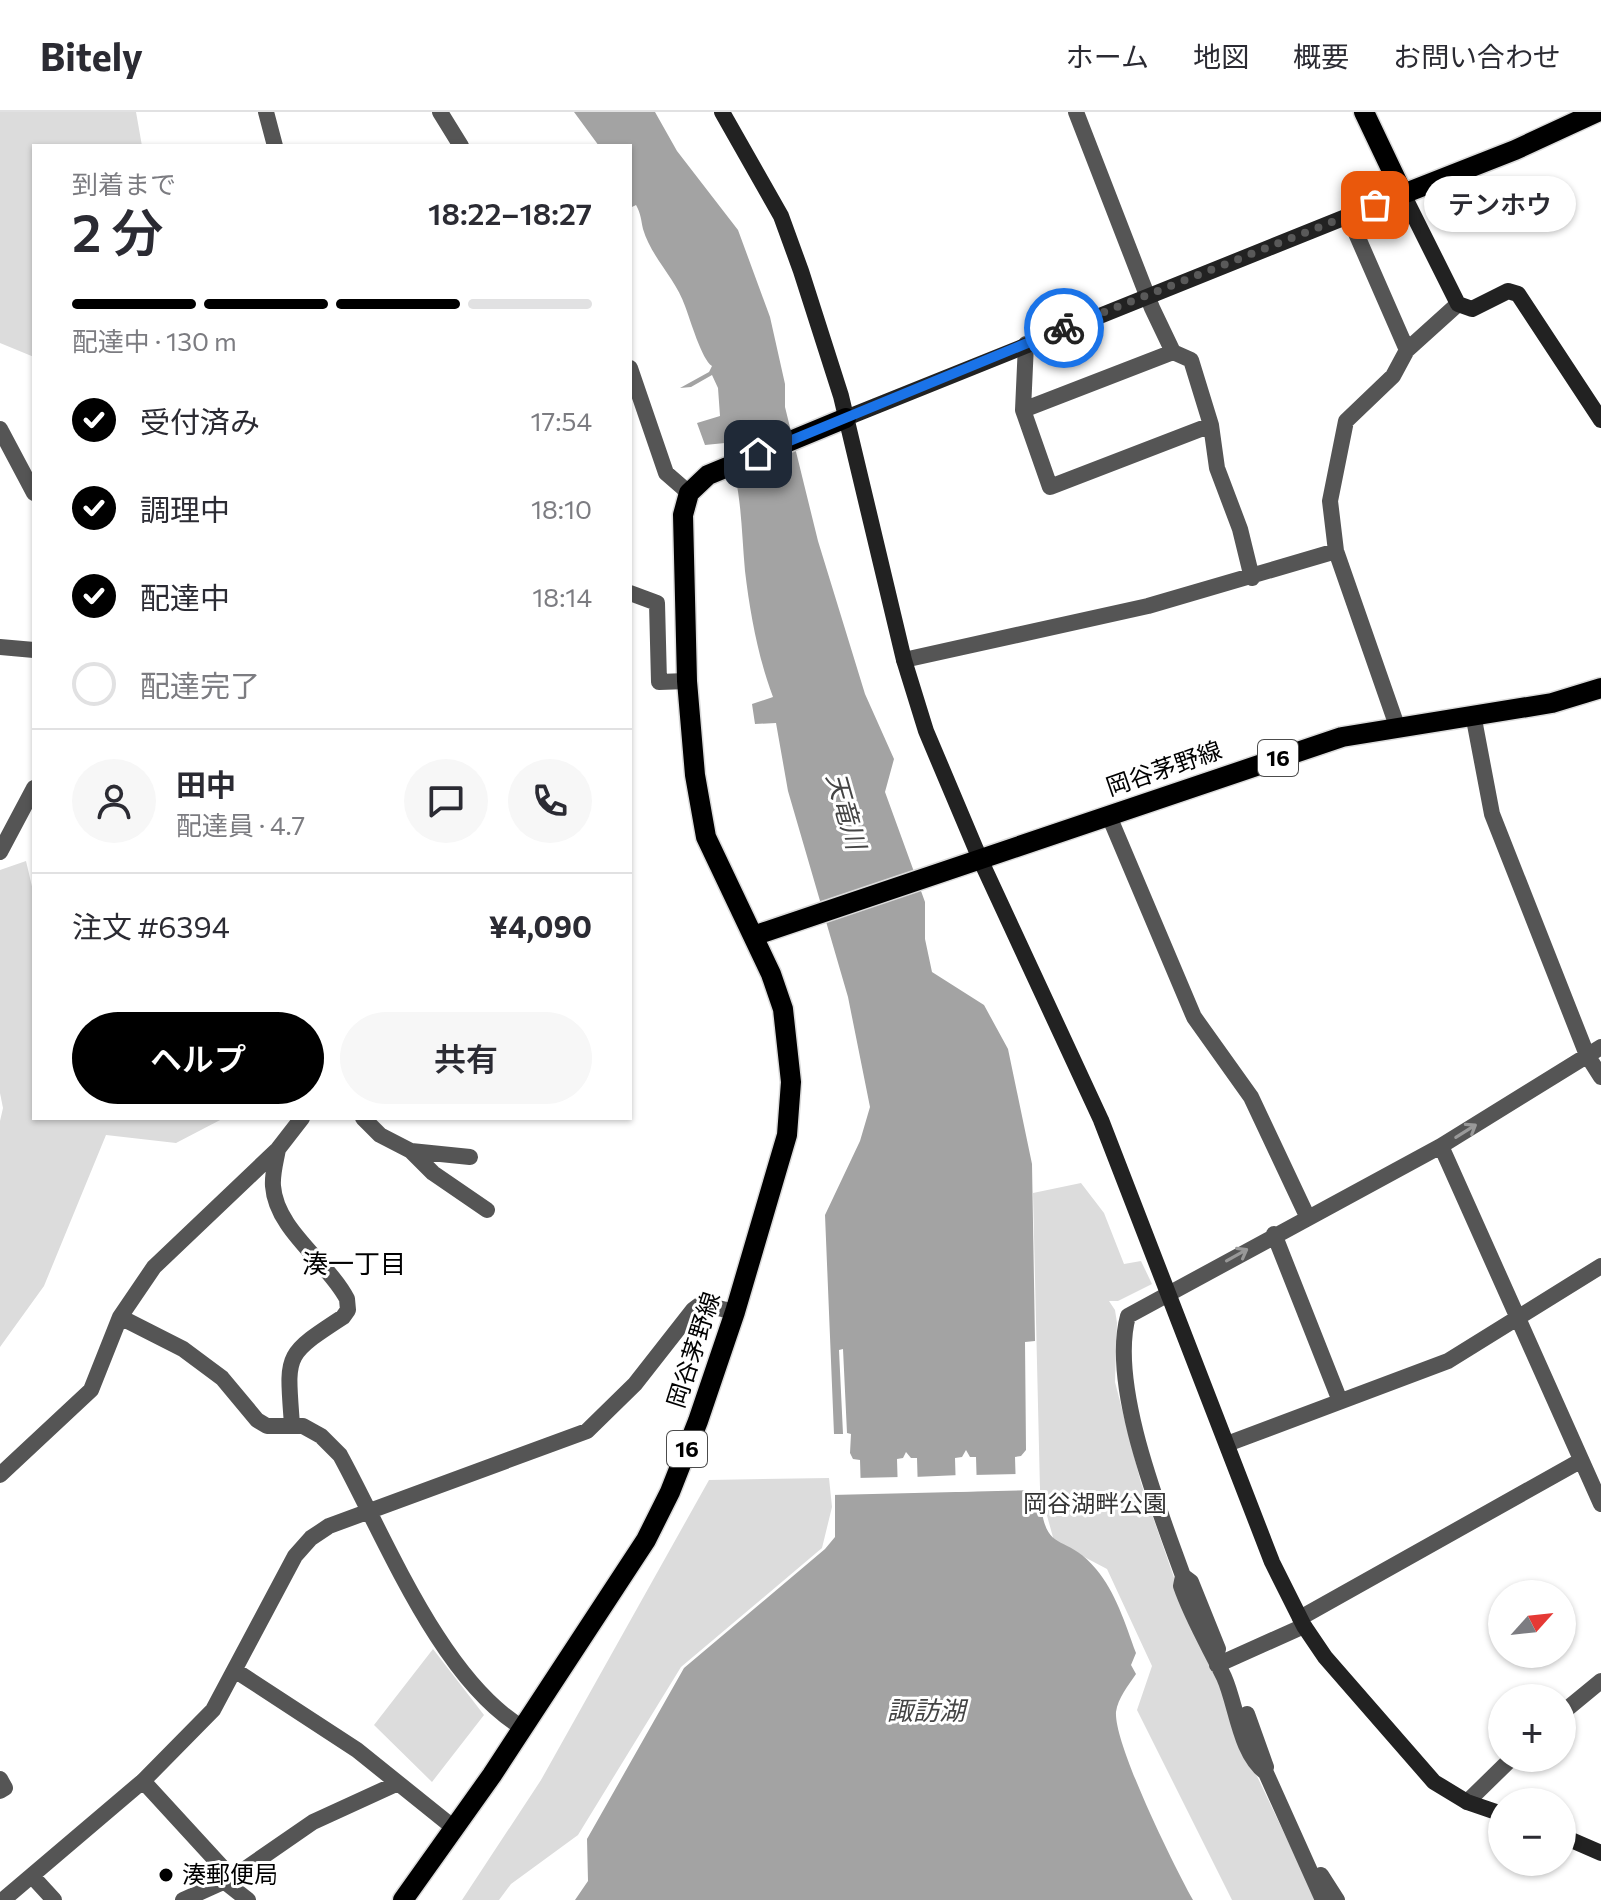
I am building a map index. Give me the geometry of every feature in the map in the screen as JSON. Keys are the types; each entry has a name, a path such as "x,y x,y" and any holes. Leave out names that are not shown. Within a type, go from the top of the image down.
{"main road":[{"path":"1364,112 1403,194 1515,150 1597,112"},
{"path":"694,487 839,420"},
{"name":"岡谷茅野線","path":"403,1900 523,1728 646,1540 676,1478 735,1312 787,1135 791,1082 783,1009 753,936 706,837 695,775 687,681 683,515 694,487"},
{"name":"岡谷茅野線","path":"753,936 1342,737 1568,700 1601,688"}],"street":[{"path":"266,112 274,144"},
{"path":"440,112 460,144"},
{"path":"722,112 781,216 904,660 972,862 1101,1120 1272,1562 1302,1622 1350,1688 1434,1782 1467,1802 1488,1809"},
{"path":"1076,112 1147,295 1173,352 1191,360 1211,425 1217,468 1240,529 1252,578"},
{"path":"839,420 1403,194 1458,304 1472,309 1508,291 1518,294 1601,420"},
{"path":"1348,215 1407,350"},
{"path":"1397,726 1336,551 1330,501 1346,421 1393,376 1407,350 1458,304"},
{"path":"1026,344 1023,410 1050,487 1211,425"},
{"path":"1023,410 1173,352"},
{"path":"632,382 636,409 666,473 694,487"},
{"path":"0,429 32,489"},
{"path":"904,660 1148,606 1336,551"},
{"path":"632,594 657,603 659,682 687,681"},
{"path":"0,647 32,650"},
{"path":"1473,714 1492,814 1594,1051 1601,1077"},
{"path":"0,852 32,792"},
{"path":"1109,816 1194,1017 1251,1097 1307,1216"},
{"path":"1323,1900 1266,1773 1267,1762 1221,1664 1191,1582 1183,1576 1149,1477 1124,1363 1124,1330 1128,1316 1307,1216 1441,1146 1594,1051"},
{"path":"0,1475 91,1390 120,1317 154,1267 278,1149 300,1120"},
{"path":"365,1120 380,1135 411,1151 433,1173 487,1210"},
{"path":"1441,1146 1601,1504"},
{"path":"278,1149 273,1184 276,1199 286,1219 341,1287 348,1310 299,1346 288,1371 292,1425"},
{"path":"411,1151 470,1157"},
{"path":"1274,1234 1340,1401"},
{"path":"1227,1444 1448,1361 1601,1266"},
{"path":"3,1900 143,1781 213,1710 295,1556 311,1538 329,1526 370,1510 587,1431 635,1384 693,1310 701,1304 735,1312"},
{"path":"120,1317 183,1349 222,1378 257,1420 267,1426 303,1426 321,1436 340,1455 370,1510 388,1553 417,1603 477,1689 504,1717 523,1728"},
{"path":"1221,1664 1302,1622 1580,1461"},
{"path":"236,1671 357,1750 454,1828"},
{"path":"1576,1702 1601,1681"},
{"path":"1467,1802 1498,1772"},
{"path":"0,1779 5,1788 0,1791"},
{"path":"143,1781 248,1900"},
{"path":"183,1900 229,1880 313,1822 396,1784"},
{"path":"1576,1842 1601,1853"},
{"path":"1312,1871 1321,1875 1337,1900"},
{"path":"32,1876 54,1900"}],"green space":[{"path":"0,112 136,112 142,144 32,144 32,356 0,343"},
{"path":"26,861 32,886 32,1120 220,1120 176,1143 106,1135 44,1286 0,1347 0,1121 3,1108 0,1093 0,870"},
{"name":"岡谷湖畔公園","path":"1081,1183 1104,1213 1124,1264 1141,1261 1152,1284 1118,1301 1109,1301 1115,1310 1117,1323 1115,1382 1141,1483 1192,1629 1221,1683 1236,1732 1316,1900 1232,1900 1137,1710 1152,1666 1107,1569 1054,1541 1040,1490 1033,1193"},
{"path":"829,1478 832,1507 822,1548 681,1667 578,1835 511,1884 499,1900 462,1900 541,1780 709,1480"},
{"path":"433,1649 484,1715 432,1782 374,1725"}],"water":[{"path":"574,112 655,112 677,151 738,230 770,317 785,384 785,407 818,541 865,694 894,759 885,792 925,902 925,939 932,972 984,1005 1008,1049 1032,1164 1035,1341 1025,1342 1026,1450 1015,1457 1016,1490 1040,1490 1045,1526 1050,1535 1074,1549 1096,1569 1119,1609 1136,1653 1131,1665 1136,1674 1117,1707 1118,1728 1147,1806 1193,1900 575,1900 588,1881 587,1839 684,1668 825,1549 835,1537 835,1494 861,1493 860,1460 853,1459 850,1453 851,1434 847,1433 843,1349 839,1350 843,1434 834,1434 825,1215 860,1141 870,1107 848,997 788,791 776,723 755,724 752,704 773,697 752,619 735,474 725,443 705,445 697,423 720,416 718,388 712,375 691,387 680,388 709,372 712,366 700,348 681,296 647,239 636,205 632,207 632,144 598,144","holes":["966,1450 970,1457 976,1457 977,1491 956,1492 955,1458 962,1457","906,1452 911,1458 917,1458 918,1492 898,1493 897,1459 903,1458"]}],"pier":[{"path":"1019,1474 1020,1486 1040,1486 1040,1490 831,1495 834,1490 857,1490 856,1478 901,1477 902,1489 914,1489 914,1477 960,1475 960,1488 974,1487 973,1475"}],"way so far":[{"path":"1064,328 1375,205"}],"place":[{"name":"テンホウ","path":"1375,205"},
{"name":"湊郵便局","path":"166,1875"}],"district":[{"name":"湊一丁目","path":"354,1264"}],"route":[{"path":"758,454 1064,328"}],"water label":[{"name":"天竜川","path":"846,811"},
{"name":"諏訪湖","path":"926,1711"}]}
